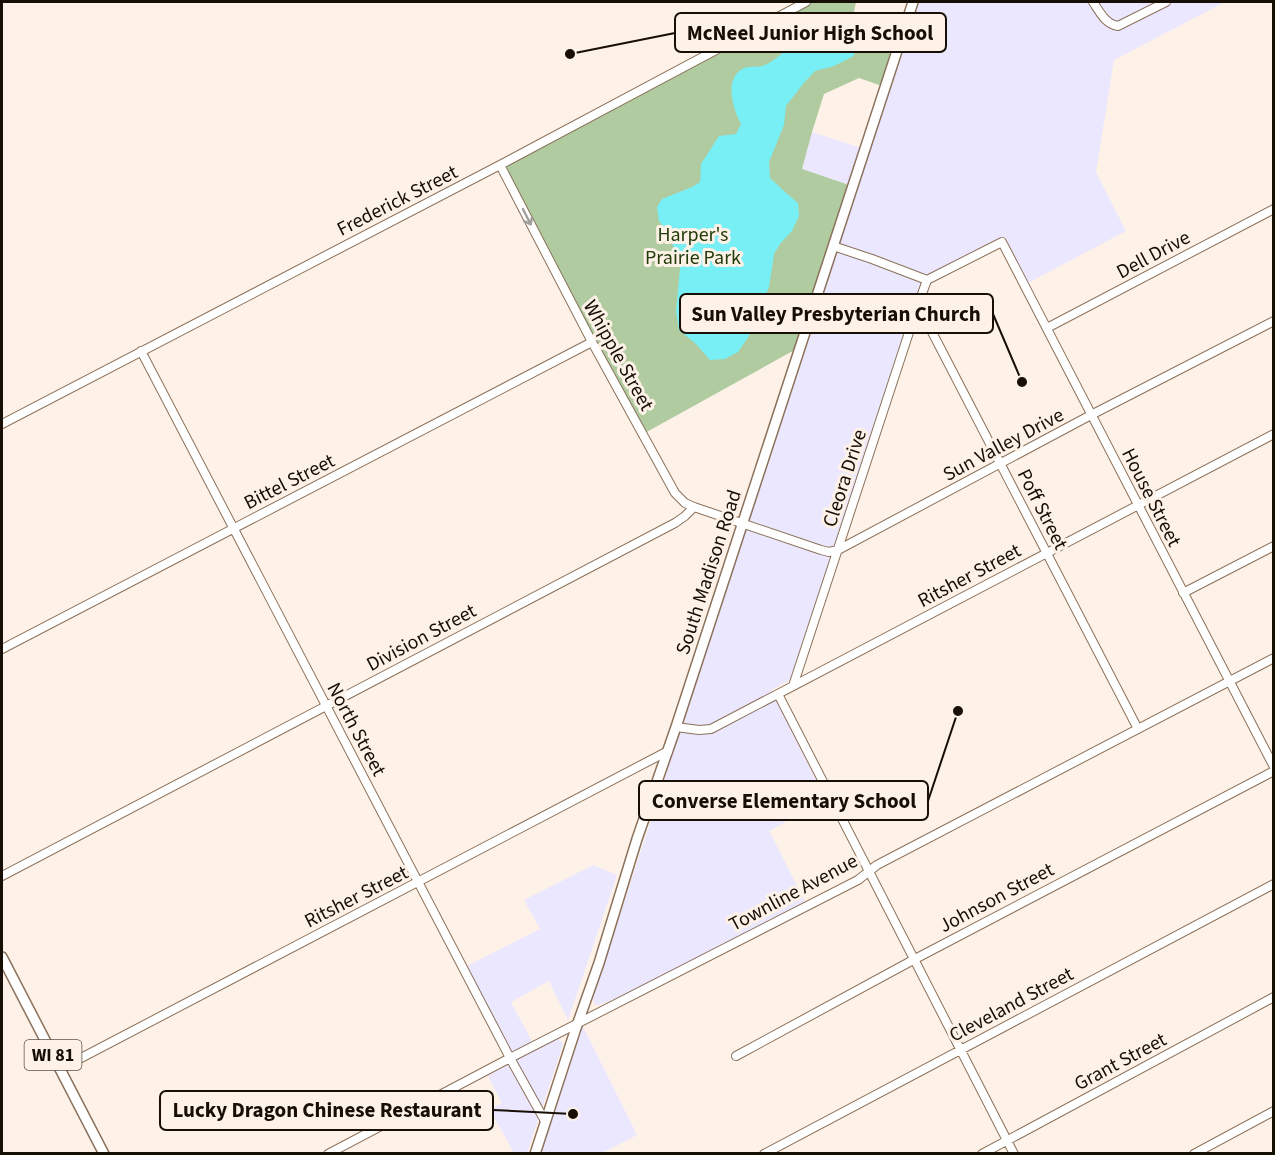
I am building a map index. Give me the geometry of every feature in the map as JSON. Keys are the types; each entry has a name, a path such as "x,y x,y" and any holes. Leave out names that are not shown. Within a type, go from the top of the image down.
{"main road":[{"name":"South Madison Road","path":"535,1154 913,2"},
{"name":"WI 81","path":"2,957 104,1154"}],"street":[{"name":"Frederick Street","path":"2,424 501,165 806,2"},
{"path":"1093,2 1111,25 1118,26 1166,2"},
{"name":"Whipple Street","path":"501,165 592,342 675,493 685,503 694,507 743,523"},
{"name":"Dell Drive","path":"1047,328 1274,209"},
{"name":"House Street","path":"927,280 1002,242 1274,769"},
{"path":"833,246 927,280"},
{"name":"Cleora Drive","path":"793,686 927,280"},
{"name":"Poff Street","path":"918,305 1138,729"},
{"name":"Sun Valley Drive","path":"838,550 1091,415 1274,321"},
{"name":"Bittel Street","path":"2,649 592,342"},
{"name":"North Street","path":"141,351 545,1121"},
{"name":"Ritsher Street","path":"676,727 711,729 1274,434"},
{"name":"Division Street","path":"2,876 675,523 694,507"},
{"path":"743,523 821,550 829,552 838,550"},
{"path":"1184,593 1274,546"},
{"name":"Townline Avenue","path":"328,1154 858,880 877,865 1274,658"},
{"path":"778,694 1014,1154"},
{"name":"Ritsher Street","path":"60,1069 668,752"},
{"name":"Johnson Street","path":"736,1056 1274,769"},
{"name":"Cleveland Street","path":"764,1154 1274,884"},
{"name":"Grant Street","path":"982,1154 1274,997"},
{"path":"1194,1154 1274,1111"}],"shaded area":[{"path":"918,2 1225,2 1114,60 1096,172 1126,231 1028,283 1003,236 932,273 919,287 790,680 771,690 826,800 769,831 806,903 623,996 596,1005 593,997 813,326 833,246 852,186 802,170 812,132 864,149"},
{"path":"593,865 617,875 568,1020 549,981 511,1002 536,1049 555,1039 559,1039 563,1044 527,1153 514,1153 490,1110 502,1103 488,1076 516,1060 465,967 540,929 524,900"},
{"path":"583,1027 637,1135 602,1153 546,1153 541,1150"}],"green space":[{"name":"Harper's Prairie Park","path":"806,2 856,2 851,26 900,41 885,87 859,78 824,94 802,169 852,186 800,347 643,434 500,165"}],"water":[{"path":"823,39 854,50 854,56 834,66 815,71 803,84 786,106 784,125 769,162 770,178 798,203 799,216 792,231 774,254 769,287 749,336 738,352 725,359 710,360 679,330 676,312 680,268 669,233 659,221 657,207 662,199 700,182 701,164 719,136 736,134 741,124 735,111 732,95 733,80 736,74 744,68 765,65 800,42"}],"place":[{"name":"McNeel Junior High School","path":"570,54"},
{"name":"Sun Valley Presbyterian Church","path":"1022,382"},
{"name":"Converse Elementary School","path":"958,711"},
{"name":"Lucky Dragon Chinese Restaurant","path":"573,1114"}]}
